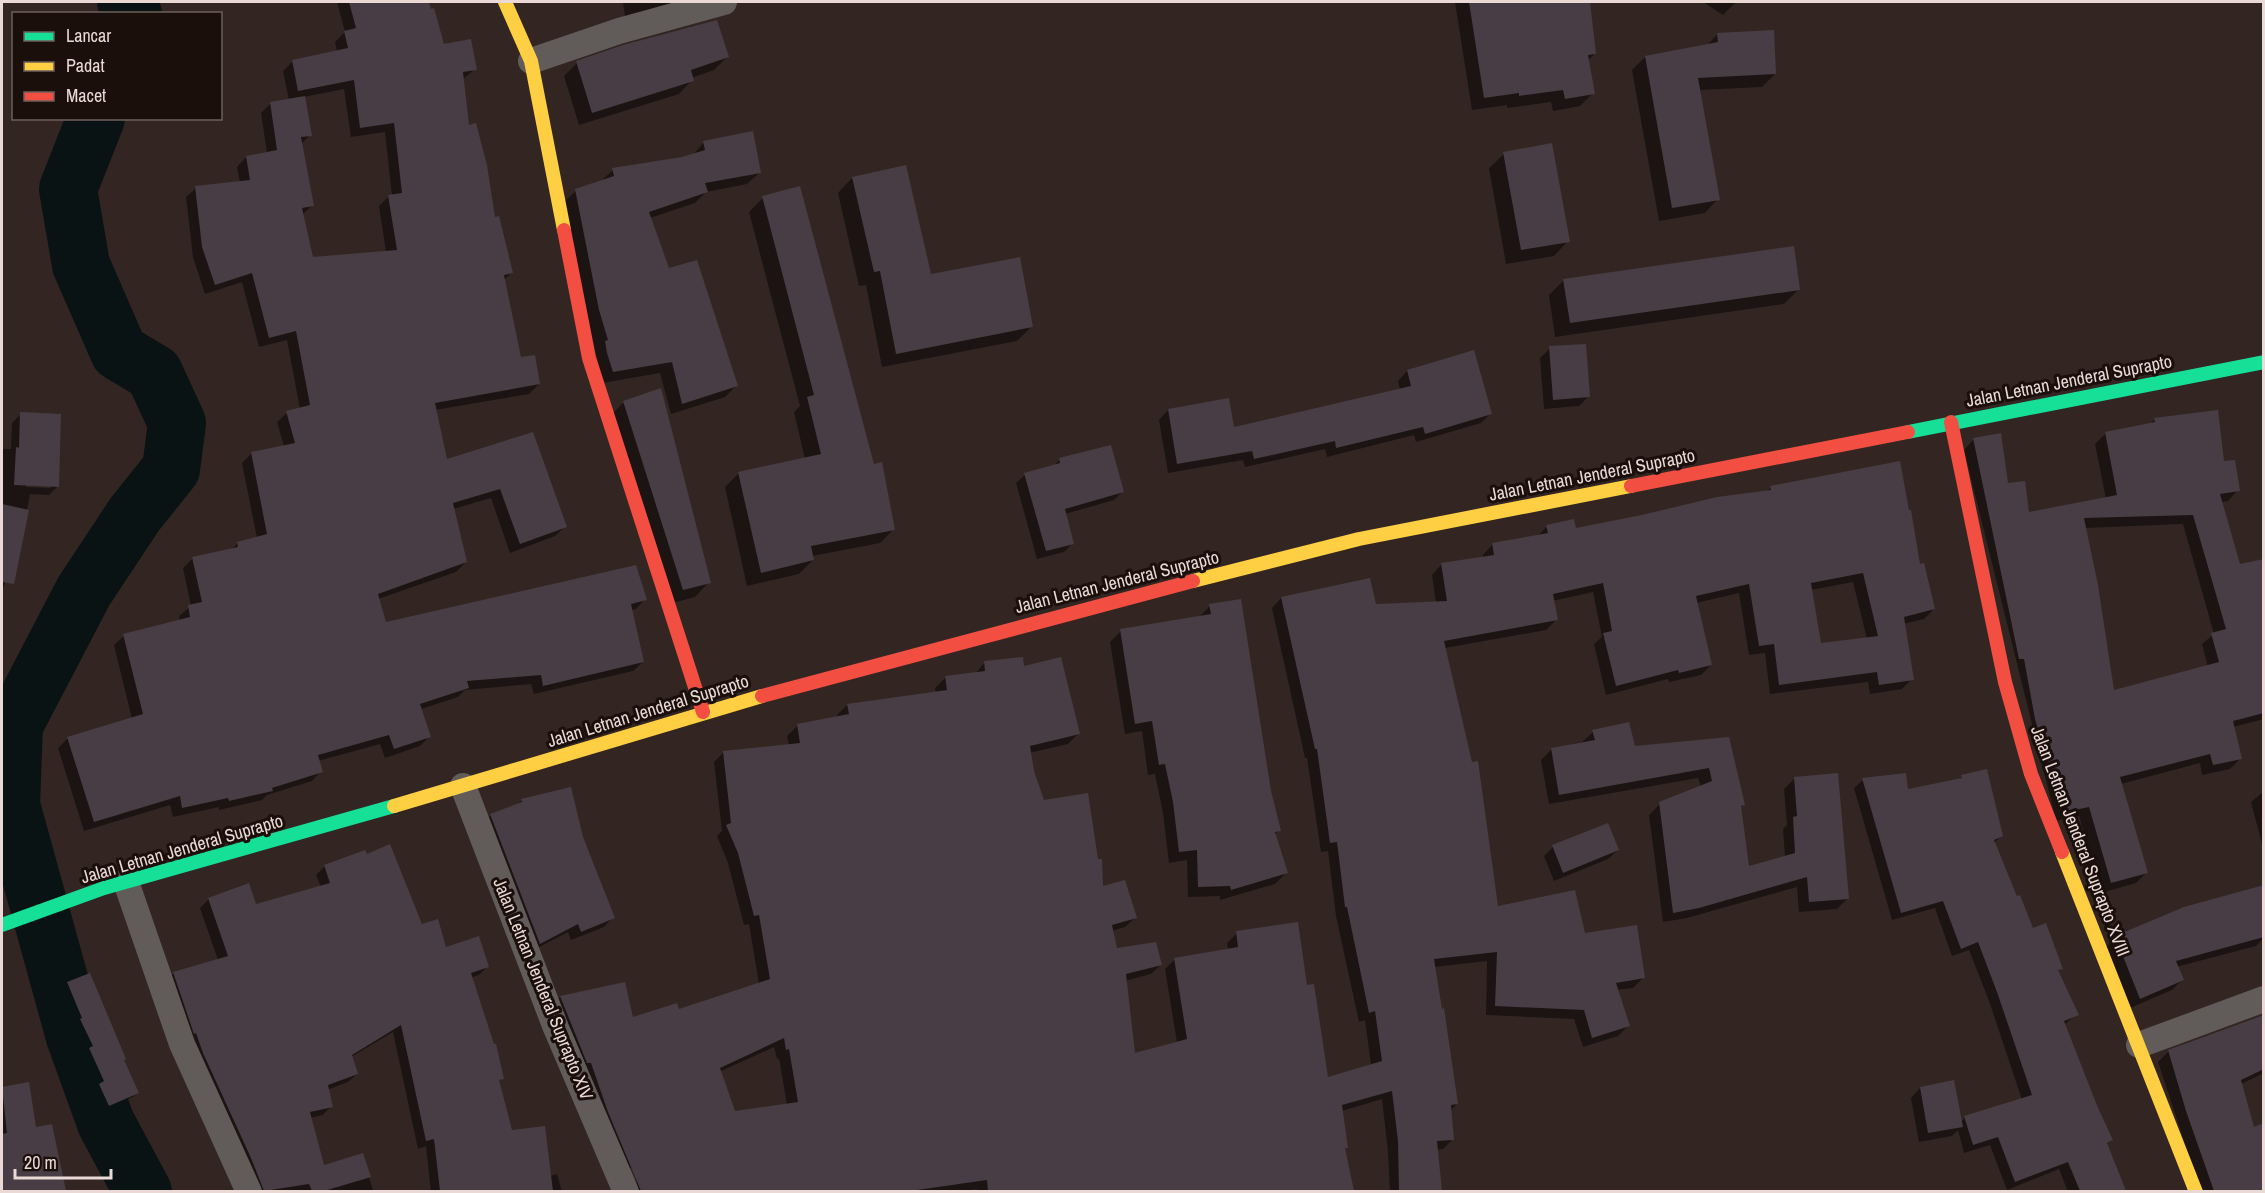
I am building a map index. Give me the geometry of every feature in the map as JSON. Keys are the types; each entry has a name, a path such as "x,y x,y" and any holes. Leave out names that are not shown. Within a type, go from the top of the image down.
{"main road":[{"path":"505,2 531,61 589,358 703,712"},
{"name":"Jalan Letnan Jenderal Suprapto","path":"2,925 115,885 321,828 703,712 1033,622 1359,539 2264,362"},
{"name":"Jalan Letnan Jenderal Suprapto XVIII","path":"1951,422 2004,682 2031,774 2196,1191"}],"street":[{"path":"531,61 618,31 724,2"},
{"name":"Jalan Letnan Jenderal Suprapto XIV","path":"463,786 556,1028 626,1191"},
{"path":"115,885 182,1044 249,1191"},
{"path":"2139,1045 2264,999"}],"building":[{"path":"349,2 429,2 431,9 434,8 444,44 471,39 477,70 463,72 469,125 476,123 487,165 495,217 499,216 513,273 504,275 521,357 535,355 540,384 435,403 447,459 533,432 567,527 520,544 500,489 453,503 467,562 378,594 386,622 636,565 647,600 631,604 644,662 543,686 541,675 467,681 469,688 420,704 431,737 394,749 389,735 318,755 323,772 272,788 273,791 182,808 180,796 94,822 67,737 143,714 123,634 190,617 188,605 202,602 192,557 238,547 237,542 267,534 251,452 295,443 286,411 310,405 296,331 269,338 252,273 215,285 202,247 195,186 250,180 246,156 277,150 270,102 305,96 312,136 301,137 314,206 302,208 313,257 397,250 388,195 402,193 394,123 360,128 354,80 298,91 292,60 348,48 344,31 356,28"},
{"path":"1469,2 1590,2 1596,54 1588,55 1595,94 1565,99 1563,90 1484,98"},
{"path":"717,20 729,57 691,70 694,81 592,113 576,61 623,45"},
{"path":"1774,30 1776,74 1698,78 1720,200 1672,208 1645,56 1718,42 1717,33"},
{"path":"753,131 761,173 705,183 708,192 649,212 669,268 697,260 738,386 682,404 672,362 613,372 607,353 605,341 608,340 599,310 575,189 614,176 612,168 682,157 705,150 703,141"},
{"path":"1552,143 1570,242 1521,250 1503,152"},
{"path":"906,165 931,274 1020,257 1033,327 896,354 880,271 874,272 852,177"},
{"path":"800,186 874,464 882,462 895,530 811,546 814,560 761,573 738,472 821,454 807,397 814,395 762,196"},
{"path":"1794,246 1800,290 1570,323 1563,279"},
{"path":"1586,344 1590,397 1553,400 1549,346"},
{"path":"1474,350 1492,414 1425,434 1423,427 1336,448 1335,441 1254,459 1252,451 1177,464 1168,409 1229,398 1234,427 1411,386 1407,370"},
{"path":"661,388 711,583 683,590 623,401"},
{"path":"2218,410 2224,461 2235,460 2240,491 2220,494 2240,564 2264,559 2264,713 2233,721 2242,759 2213,765 2210,754 2120,777 2148,873 2111,883 2089,807 2066,812 2049,768 2035,719 2024,659 2019,659 1973,438 2001,433 2008,483 2025,481 2029,512 2117,495 2105,432 2155,422 2154,418","holes":["2193,515 2226,629 2211,633 2219,662 2114,690 2098,585 2084,518"]},
{"path":"20,412 61,414 59,487 14,485 16,447 19,448"},
{"path":"1111,445 1124,492 1065,509 1074,544 1046,551 1024,473 1060,463 1059,458"},
{"path":"1900,461 1920,564 1924,563 1935,609 1904,617 1914,680 1879,685 1877,672 1779,685 1774,644 1759,646 1749,584 1696,596 1712,665 1679,673 1678,670 1616,686 1603,633 1612,631 1603,583 1553,594 1558,620 1444,641 1472,762 1478,761 1498,906 1575,890 1585,933 1637,925 1645,978 1616,983 1630,1026 1592,1038 1584,1010 1495,1006 1497,952 1434,959 1442,1009 1444,1008 1458,1104 1451,1105 1454,1140 1437,1141 1442,1191 1399,1191 1398,1141 1392,1091 1342,1105 1348,1148 1345,1148 1354,1191 988,1191 987,1180 910,1191 641,1191 608,1112 591,1063 587,1063 560,996 625,982 633,1017 677,1003 679,1009 770,979 759,915 754,916 738,853 726,825 731,823 723,751 800,743 797,724 849,714 847,704 947,690 945,676 985,671 984,661 1023,657 1024,666 1061,657 1080,734 1030,746 1034,771 1044,800 1088,793 1098,859 1102,859 1103,886 1125,880 1137,918 1112,925 1117,948 1156,942 1162,965 1126,974 1135,1053 1187,1039 1174,958 1238,947 1236,931 1298,922 1307,985 1314,984 1328,1077 1382,1061 1375,1011 1369,1013 1347,907 1345,907 1337,842 1330,843 1317,749 1315,749 1281,597 1370,578 1376,604 1447,601 1441,563 1494,555 1492,543 1548,533 1546,525 1574,519 1576,528 1717,497 1771,490 1770,486","holes":["1863,573 1878,636 1821,643 1811,583","784,1038 786,1050 789,1049 798,1102 735,1111 720,1068"]},
{"path":"2,504 29,510 14,584 2,582"},
{"path":"1241,599 1271,791 1281,831 1275,832 1288,873 1231,890 1230,886 1198,887 1197,850 1179,852 1173,802 1165,764 1159,765 1152,721 1135,724 1120,629 1211,614 1209,604"},
{"path":"1629,722 1635,746 1729,737 1745,805 1741,806 1749,866 1795,853 1793,817 1797,816 1794,777 1838,773 1849,899 1809,902 1807,877 1699,908 1673,913 1659,802 1712,781 1709,768 1559,795 1551,748 1595,740 1592,730"},
{"path":"1987,769 2003,836 1994,840 2033,928 2046,923 2063,969 2058,970 2079,1015 2064,1021 2113,1140 2107,1143 2126,1191 2080,1191 2068,1162 2015,1182 1998,1137 1973,1145 1964,1116 2032,1095 1978,942 1961,949 1943,901 1901,913 1862,778 1906,773 1908,789 1962,778 1961,775"},
{"path":"571,787 583,837 615,918 581,932 578,924 540,944 490,814 522,802 521,799"},
{"path":"1608,823 1619,850 1563,873 1552,845"},
{"path":"390,844 422,924 438,919 446,947 479,936 489,967 471,973 494,1044 496,1044 504,1079 499,1080 512,1130 545,1126 553,1191 440,1191 434,1139 426,1141 401,1025 352,1055 358,1074 328,1085 333,1107 310,1112 324,1165 363,1153 371,1177 324,1191 312,1191 309,1184 264,1191 196,1033 194,1034 173,972 228,956 208,898 249,883 256,904 330,883 324,865 365,850 367,854"},
{"path":"2264,885 2264,937 2176,961 2184,980 2140,999 2115,936 2184,907"},
{"path":"90,973 139,1093 109,1106 99,1084 104,1081 89,1048 93,1046 80,1019 82,1018 67,982"},
{"path":"2264,1015 2264,1069 2241,1080 2254,1127 2264,1123 2264,1191 2214,1191 2186,1111 2168,1050"},
{"path":"1954,1080 1963,1127 1928,1133 1920,1087"},
{"path":"29,1082 36,1127 52,1124 66,1191 2,1191 2,1134 7,1133 2,1087"}],"waterway":[{"path":"126,2 132,12"},
{"path":"95,120 68,189 81,265 119,352 154,373 177,423 171,469 135,514 84,591 14,725 11,805 75,1037 106,1123 143,1192"}],"traffic: fast":[{"path":"1908,432 2264,362"},
{"path":"2,925 104,888 394,806"}],"traffic: slow":[{"path":"505,2 531,61 564,230"},
{"path":"1193,581 1359,539 1631,486"},
{"path":"394,806 762,696"},
{"path":"2062,852 2196,1192"}],"traffic: jam":[{"path":"564,230 589,358 703,712"},
{"path":"1951,422 2005,682 2031,774 2062,852"},
{"path":"1631,486 1908,432"},
{"path":"762,696 1193,581"}]}
